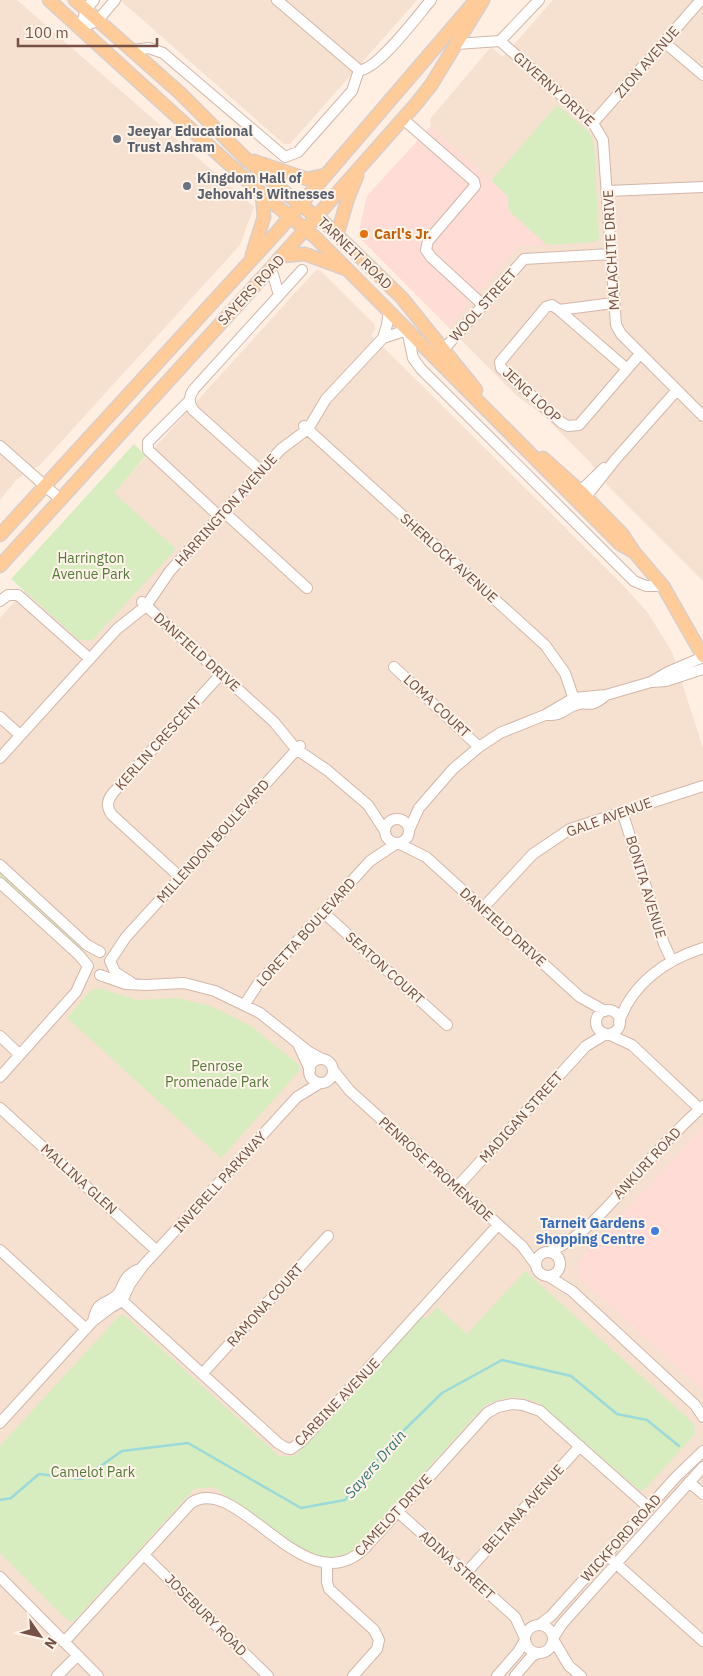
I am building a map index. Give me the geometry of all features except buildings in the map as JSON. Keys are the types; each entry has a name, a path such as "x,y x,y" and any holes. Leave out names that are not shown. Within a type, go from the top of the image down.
{"main road":[{"name":"TARNEIT ROAD","path":"49,0 262,194 306,229 516,438 580,498 620,544 634,552 663,586 703,656"},
{"name":"TARNEIT ROAD","path":"75,0 90,5 98,20 246,159 299,204 317,216 402,298 444,348 503,425"},
{"name":"SAYERS ROAD","path":"0,535 289,217 476,0"},
{"name":"SAYERS ROAD","path":"0,566 282,256 403,119 431,85 483,0"},
{"path":"246,159 307,179 325,175"},
{"path":"337,235 348,198 362,165"},
{"path":"250,260 264,217 262,194"},
{"path":"282,256 306,254 348,270"}],"street":[{"path":"81,28 98,20 115,0"},
{"path":"277,0 359,70 366,70 377,61 431,0"},
{"path":"456,44 500,41 539,0"},
{"name":"ZION AVENUE","path":"593,123 701,0"},
{"path":"81,28 90,5"},
{"name":"GIVERNY DRIVE","path":"500,41 593,123 603,140"},
{"path":"664,42 703,75"},
{"path":"132,50 149,48 163,53 280,154 288,158 298,152 352,91 359,70"},
{"path":"403,119 474,181 475,186 428,241 426,250 430,257 483,304"},
{"name":"MALACHITE DRIVE","path":"603,140 616,325 621,334 640,354 703,416"},
{"path":"608,191 703,187"},
{"name":"WOOL STREET","path":"444,348 524,259 611,254"},
{"path":"271,268 279,295"},
{"path":"302,270 194,389 189,401 148,442 148,450 307,588"},
{"name":"JENG LOOP","path":"613,303 559,310 552,305 546,307 500,362 504,373 562,423 568,426 579,425 640,354"},
{"name":"HARRINGTON AVENUE","path":"0,758 117,629 144,604 170,571 281,449 306,427 326,400 383,338 389,310"},
{"path":"559,310 627,369"},
{"name":"HARRINGTON AVENUE","path":"383,338 407,330"},
{"name":"TARNEIT ROAD","path":"407,330 413,358 418,366 634,581 646,586 663,586"},
{"path":"580,498 598,472 615,460 677,390"},
{"path":"189,401 193,410 261,472"},
{"name":"SHERLOCK AVENUE","path":"306,427 545,645 561,666 575,701"},
{"path":"0,446 60,499"},
{"path":"0,601 8,595 18,595 90,658"},
{"name":"DANFIELD DRIVE","path":"144,604 274,722 291,732 298,748 315,754 327,770 368,805 396,819"},
{"path":"426,799 387,824 385,832 389,839 397,843 406,839 414,816 426,799 460,763 500,733 545,715 560,715 575,701 595,704 606,696 650,682 673,669 703,656"},
{"name":"LOMA COURT","path":"394,667 479,747"},
{"path":"650,682 666,681 703,668"},
{"name":"KERLIN CRESCENT","path":"180,877 112,815 108,802 112,793 221,674"},
{"path":"0,717 20,735"},
{"name":"MILLENDON BOULEVARD","path":"111,962 126,936 298,748"},
{"name":"GALE AVENUE","path":"482,909 544,845 570,829 703,786"},
{"name":"DANFIELD DRIVE","path":"368,805 385,832"},
{"name":"BONITA AVENUE","path":"622,811 664,944 672,961"},
{"path":"396,819 404,821 409,830"},
{"name":"DANFIELD DRIVE","path":"409,830 426,857 482,909 580,997 606,1011"},
{"name":"LORETTA BOULEVARD","path":"370,861 385,832"},
{"name":"DANFIELD DRIVE","path":"397,843 426,857"},
{"name":"LORETTA BOULEVARD","path":"245,1004 258,984 370,861 397,843"},
{"path":"0,865 87,945 101,953 111,962 115,972 133,984"},
{"path":"0,883 79,954 91,972 119,982 133,984 184,983 215,991 245,1004 274,1023 298,1043 328,1061 333,1070 330,1079 322,1082 312,1078 298,1043"},
{"name":"SEATON COURT","path":"323,912 447,1025"},
{"name":"MILLENDON BOULEVARD","path":"101,953 126,936"},
{"path":"632,1045 599,1030 596,1023 598,1016 629,998 649,978 672,961 703,948"},
{"path":"76,992 91,956 101,953"},
{"path":"2,1072 76,992 109,970 111,962"},
{"name":"DANFIELD DRIVE","path":"580,997 596,1023"},
{"path":"607,1034 615,1031 629,998"},
{"path":"606,1011 615,1013 632,1045 701,1108"},
{"name":"MADIGAN STREET","path":"586,1046 596,1023"},
{"name":"MADIGAN STREET","path":"457,1187 586,1046 607,1034"},
{"path":"0,1036 19,1054"},
{"path":"310,1071 315,1061 322,1059"},
{"name":"PENROSE PROMENADE","path":"333,1070 350,1092 522,1246 536,1265"},
{"name":"INVERELL PARKWAY","path":"2,1416 90,1325 119,1299 142,1268 297,1097 310,1071"},
{"name":"INVERELL PARKWAY","path":"297,1097 322,1082"},
{"name":"PENROSE PROMENADE","path":"322,1082 350,1092"},
{"name":"MALLINA GLEN","path":"0,1108 157,1251"},
{"name":"ANKURI ROAD","path":"548,1252 569,1241 604,1210 701,1108"},
{"name":"CARBINE AVENUE","path":"119,1299 283,1447 288,1449 295,1447 498,1225"},
{"name":"RAMONA COURT","path":"202,1374 328,1236"},
{"name":"ANKURI ROAD","path":"560,1263 569,1241"},
{"name":"PENROSE PROMENADE","path":"522,1246 548,1252"},
{"path":"0,1250 90,1325"},
{"path":"572,1291 556,1254 548,1252 539,1256 536,1265 540,1274 548,1276 572,1291 699,1407 703,1417"},
{"path":"548,1276 557,1272 560,1263"},
{"name":"CAMELOT DRIVE","path":"327,1564 342,1563 354,1557 398,1512 481,1420 498,1407 518,1404 536,1409 648,1507"},
{"name":"BELTANA AVENUE","path":"466,1573 580,1446"},
{"name":"WICKFORD ROAD","path":"538,1625 551,1616 648,1507 703,1451"},
{"name":"WICKFORD ROAD","path":"553,1638 562,1624 703,1466"},
{"path":"689,1482 703,1494"},
{"path":"64,1642 191,1503 206,1496 218,1499 302,1554 327,1564 327,1582 330,1589 374,1630 379,1640 377,1649 353,1676"},
{"name":"ADINA STREET","path":"398,1512 515,1617 538,1625"},
{"path":"606,1554 703,1641"},
{"name":"JOSEBURY ROAD","path":"144,1555 268,1676"},
{"path":"0,1577 98,1676"},
{"name":"ADINA STREET","path":"515,1617 525,1639"},
{"path":"497,1676 518,1652 529,1629 538,1625 546,1627 569,1666"},
{"path":"514,1676 532,1656 550,1647 553,1638"},
{"path":"525,1639 531,1650 541,1652 569,1666 581,1676"},
{"path":"57,1676 77,1656"}],"shaded area":[{"path":"0,0 17,0 254,207 240,245 40,465 17,479 0,500"},
{"path":"120,0 417,0 290,144 284,144"},
{"path":"553,0 703,0 703,581 610,488 589,461 544,416 516,395 358,236 367,196 431,127 430,119 491,47 503,57"},
{"path":"431,126 508,196 509,211 547,245 518,246 449,327 358,236 367,196"},
{"path":"316,270 321,271 375,325 375,330 371,335 621,583 648,613 672,652 703,748 703,1676 0,1676 0,618"},
{"name":"Tarneit Gardens Shopping Centre","path":"703,1127 703,1390 578,1277 578,1262"}],"green space":[{"path":"557,105 589,132 594,144 599,238 595,242 547,245 509,211 508,196 491,181"},
{"name":"Harrington Avenue Park","path":"134,444 146,456 114,493 176,549 92,640 79,640 11,579"},
{"path":"0,868 84,947 81,951 0,880"},
{"name":"Penrose Promenade Park","path":"99,988 137,1000 177,998 210,1006 251,1026 299,1065 299,1071 221,1158 67,1018 90,991"},
{"name":"Camelot Park","path":"525,1271 694,1424 695,1434 644,1490 639,1490 539,1403 518,1397 497,1400 483,1407 357,1547 347,1553 334,1557 319,1556 307,1552 213,1487 194,1489 74,1621 68,1621 0,1553 0,1446 119,1316 124,1315 279,1456 294,1456 422,1316 426,1319 437,1307 467,1334"}],"waterway":[{"name":"Sayers Drain","path":"0,1500 11,1498 39,1474 82,1479 122,1451 188,1443 301,1508 345,1500 392,1442 442,1393 502,1360 571,1376 617,1414 647,1420 679,1446"}],"place":[{"name":"Jeeyar Educational Trust Ashram","path":"117,139"},
{"name":"Kingdom Hall of Jehovah's Witnesses","path":"187,186"},
{"name":"Carl's Jr.","path":"364,234"},
{"name":"Tarneit Gardens Shopping Centre","path":"655,1231"}]}
